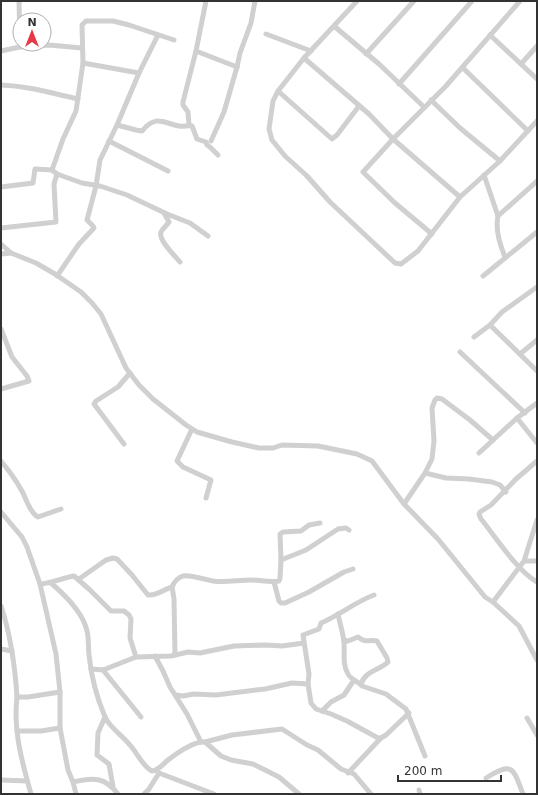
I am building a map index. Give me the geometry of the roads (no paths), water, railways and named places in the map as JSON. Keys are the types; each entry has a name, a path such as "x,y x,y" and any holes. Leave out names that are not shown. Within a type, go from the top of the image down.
{"street":[{"path":"19,1 19,12"},
{"path":"206,1 183,105 188,112 189,125 192,126 198,139 206,142 207,145 218,155"},
{"path":"211,142 224,112 255,1"},
{"path":"357,1 304,58 278,91 273,101 269,129 272,140 285,156 307,176 330,202 395,263 401,264 408,260 432,234 460,197 500,161 537,122"},
{"path":"366,54 414,1"},
{"path":"399,84 472,1"},
{"path":"432,234 395,203 364,173 365,169 463,68 518,2"},
{"path":"1,228 56,222 57,211 54,184 55,172 63,138 76,111 83,63 82,25 86,21 113,21 174,40"},
{"path":"334,26 379,64 424,107"},
{"path":"266,34 311,51"},
{"path":"57,276 79,244 94,228 87,220 96,186 100,160 139,73 158,35"},
{"path":"490,35 537,79"},
{"path":"52,45 82,48"},
{"path":"521,64 537,46"},
{"path":"1,51 12,49"},
{"path":"196,51 237,67"},
{"path":"304,58 359,106 393,139 460,197"},
{"path":"83,63 139,73"},
{"path":"463,68 528,131"},
{"path":"1,85 30,87 78,98"},
{"path":"278,91 332,139 337,135 359,106"},
{"path":"431,100 460,128 500,161"},
{"path":"117,125 142,131 146,125 161,120 180,126 189,125"},
{"path":"109,141 168,171"},
{"path":"1,186 33,183 35,169 55,172 82,183 127,195 190,223 208,236"},
{"path":"484,176 498,216 498,234 505,257"},
{"path":"498,216 537,181"},
{"path":"163,212 170,222 162,231 161,237 165,245 180,262"},
{"path":"483,276 537,232"},
{"path":"1,244 11,253 36,263 81,292 101,314 126,368 130,373 153,399 197,432 259,448 273,448 282,445 318,446 357,454 372,461 404,504 438,539 485,597 493,602 519,626 537,660"},
{"path":"1,254 11,253"},
{"path":"474,338 490,325 502,312 537,287"},
{"path":"490,325 537,371"},
{"path":"1,329 12,357 27,376 29,381 1,389"},
{"path":"520,354 537,340"},
{"path":"460,352 524,413"},
{"path":"124,444 94,404 96,401 118,387 130,373"},
{"path":"404,504 425,473 433,454 434,434 432,408 433,402 437,398 442,399 493,440"},
{"path":"479,453 517,418 537,403"},
{"path":"517,418 537,443"},
{"path":"192,429 177,461 183,467 211,480 206,498"},
{"path":"1,461 22,489 30,509 35,515 38,517 61,509"},
{"path":"537,461 516,479 506,492 479,514 481,519 519,566 537,582"},
{"path":"425,473 446,478 474,479 492,482 500,485 506,492"},
{"path":"1,512 22,537 40,584 56,654 60,692 60,728 68,770 76,794"},
{"path":"493,602 524,561 537,520"},
{"path":"175,655 174,598 172,587 176,580 188,575 215,582 252,580 279,581 281,560 280,534 283,532 301,531 309,525 320,523"},
{"path":"281,560 306,550 338,529 346,528 349,530"},
{"path":"79,579 106,560 113,558 117,559 148,595 152,596 172,587"},
{"path":"524,561 537,561"},
{"path":"274,582 279,601 281,603 285,603 309,592 344,572 354,569"},
{"path":"40,584 50,583 74,576 79,579 111,611 124,612 129,615 131,619 130,638 136,657"},
{"path":"50,583 62,593 79,614 88,631 88,653 91,669 98,698 105,718 128,743 147,768 214,794"},
{"path":"374,595 365,598 354,606 321,623 319,629 304,634 303,637 312,706 322,712 343,718 378,738 381,738"},
{"path":"1,606 7,624 12,651 17,696 16,717 19,750 31,794"},
{"path":"338,614 344,640 344,663 348,673 362,686 386,694 406,709 409,713 425,756"},
{"path":"344,640 348,641 358,637 362,641 377,641 387,658 388,662 370,672 363,679 361,684"},
{"path":"91,669 104,670 136,657 175,655 188,652 206,652 229,646 282,646 304,643"},
{"path":"1,649 12,651"},
{"path":"154,656 203,742 221,756 231,760 253,764 280,777 299,794"},
{"path":"104,670 141,717"},
{"path":"322,712 331,702 344,696 354,680"},
{"path":"176,695 216,695 292,683 308,684"},
{"path":"17,696 28,697 60,692"},
{"path":"182,704 183,696"},
{"path":"348,773 381,738 403,720 409,713"},
{"path":"105,718 98,733 97,755 109,764 113,787"},
{"path":"528,718 537,735"},
{"path":"18,731 41,731 60,728"},
{"path":"144,794 149,789 158,772 176,755 190,746 232,735 282,729 307,745 318,750 341,769 355,776 371,794"},
{"path":"486,778 504,768 510,770 515,774 523,794"},
{"path":"73,782 92,778 106,782 113,787 118,794"},
{"path":"1,780 27,781"}]}
